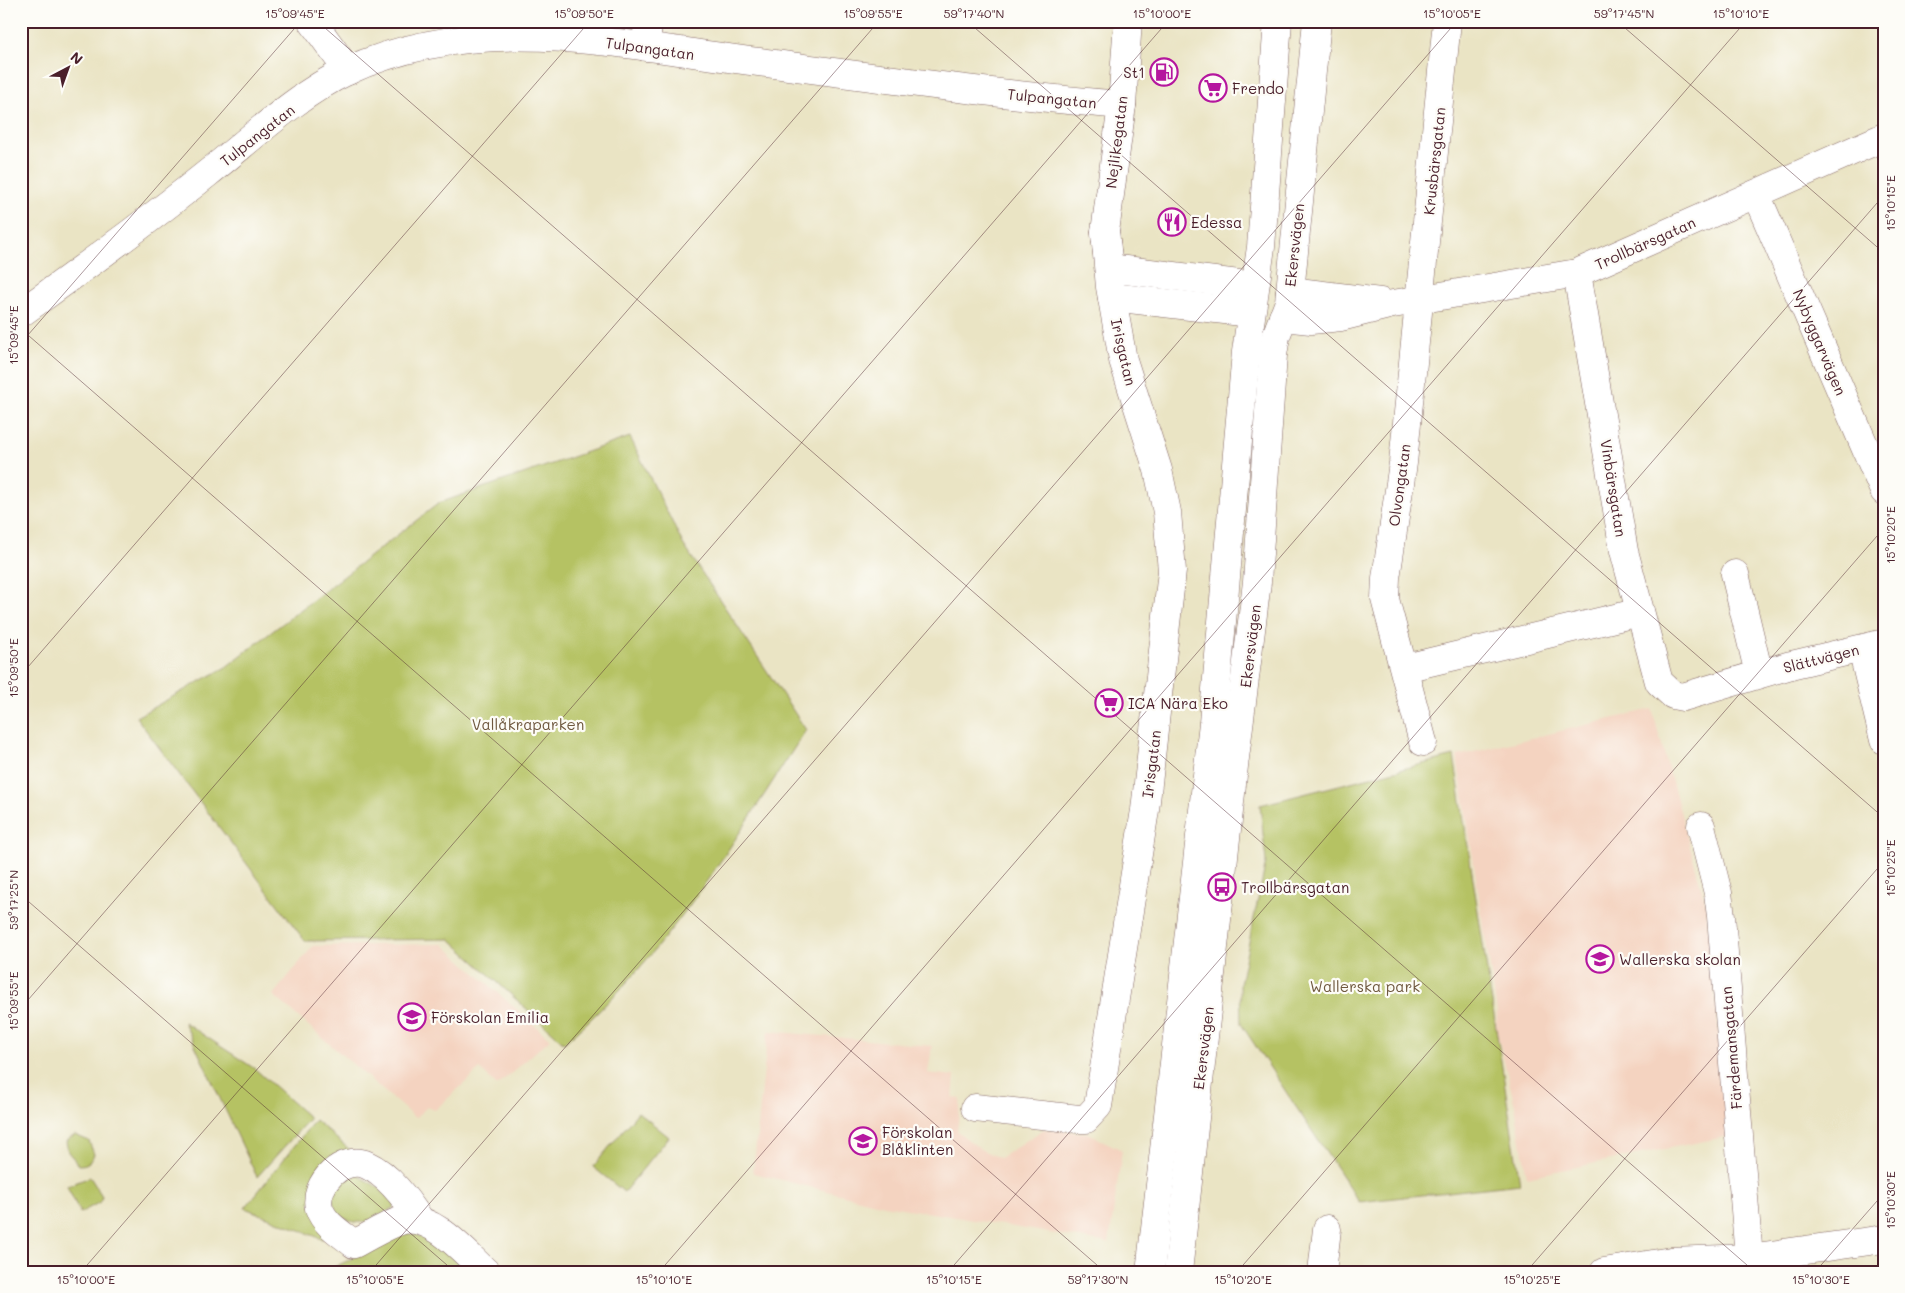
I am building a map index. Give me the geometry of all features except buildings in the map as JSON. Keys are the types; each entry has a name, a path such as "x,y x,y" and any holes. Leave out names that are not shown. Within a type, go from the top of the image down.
{"street":[{"path":"312,21 348,70"},
{"name":"Nejlikegatan","path":"1110,284 1105,232 1122,105 1128,21"},
{"name":"Ekersvägen","path":"1150,1272 1213,723 1227,550 1255,286 1261,247 1278,21"},
{"name":"Ekersvägen","path":"1178,1272 1234,766 1257,582 1273,355 1276,336 1290,290 1316,21"},
{"name":"Krusbärsgatan","path":"1420,300 1448,21"},
{"name":"Tulpangatan","path":"21,313 123,239 282,114 329,80 348,70 398,52 454,39 525,35 647,34 953,87 1122,105"},
{"name":"Trollbärsgatan","path":"1283,317 1311,320 1341,318 1393,304 1577,273 1884,137"},
{"name":"Nybyggarvägen","path":"1756,194 1884,491"},
{"name":"Vinbärsgatan","path":"1577,273 1624,552 1655,672 1659,682 1672,694"},
{"path":"1110,284 1255,286"},
{"name":"Irisgatan","path":"974,1108 1086,1119 1093,1113 1101,1097 1149,781 1172,571 1167,512 1158,470 1123,360 1110,284 1252,313 1283,317"},
{"name":"Trollbärsgatan","path":"1255,286 1393,304"},
{"name":"Olvongatan","path":"1420,300 1403,463 1386,578 1385,599 1405,668 1423,742"},
{"path":"1735,574 1759,674"},
{"path":"1405,668 1640,612"},
{"path":"1873,646 1884,740"},
{"name":"Slättvägen","path":"1672,694 1683,697 1759,674 1873,646"},
{"name":"Färdemansgatan","path":"1701,826 1718,893 1721,916 1748,1265"},
{"path":"420,1220 434,1226 486,1272"},
{"path":"1322,1272 1327,1229"},
{"path":"1604,1272 1671,1261 1748,1265 1884,1239"}],"shaded area":[{"name":"Wallerska skolan","path":"1652,709 1706,905 1729,1136 1527,1177 1515,1106 1496,1028 1497,1012 1457,756"},
{"name":"Förskolan Emilia","path":"443,944 550,1039 497,1086 480,1069 435,1110 427,1107 415,1118 273,995 313,946"},
{"name":"Förskolan Blåklinten","path":"768,1031 932,1046 928,1073 955,1076 953,1098 961,1099 957,1131 980,1149 1000,1158 1044,1129 1087,1133 1122,1150 1109,1243 884,1205 753,1173"}],"green space":[{"name":"Vallåkraparken","path":"630,437 683,544 806,730 725,855 667,935 601,1009 564,1043 450,939 305,941 136,717 226,667 439,503"},
{"name":"Wallerska park","path":"1454,756 1520,1184 1359,1202 1241,1024 1240,984 1266,862 1260,805"},
{"path":"184,1022 255,1069 310,1118 257,1177"},
{"path":"638,1112 669,1137 624,1192 593,1167"},
{"path":"315,1120 357,1156 322,1170 338,1233 322,1239 245,1208"},
{"path":"75,1135 89,1141 94,1154 86,1164 79,1165 68,1152 66,1141"},
{"path":"351,1171 402,1202 368,1221 356,1222 343,1217 335,1207 333,1194 338,1183"},
{"path":"90,1177 102,1196 100,1202 80,1213 67,1186"},
{"path":"405,1233 423,1237 432,1242 470,1272 324,1272"}],"place":[{"name":"St1","path":"1164,72"},
{"name":"Frendo","path":"1213,88"},
{"name":"Edessa","path":"1172,222"},
{"name":"ICA Nära Eko","path":"1109,703"},
{"name":"Trollbärsgatan","path":"1222,887"},
{"name":"Wallerska skolan","path":"1600,959"},
{"name":"Förskolan Emilia","path":"412,1017"},
{"name":"Förskolan Blåklinten","path":"863,1141"}]}
